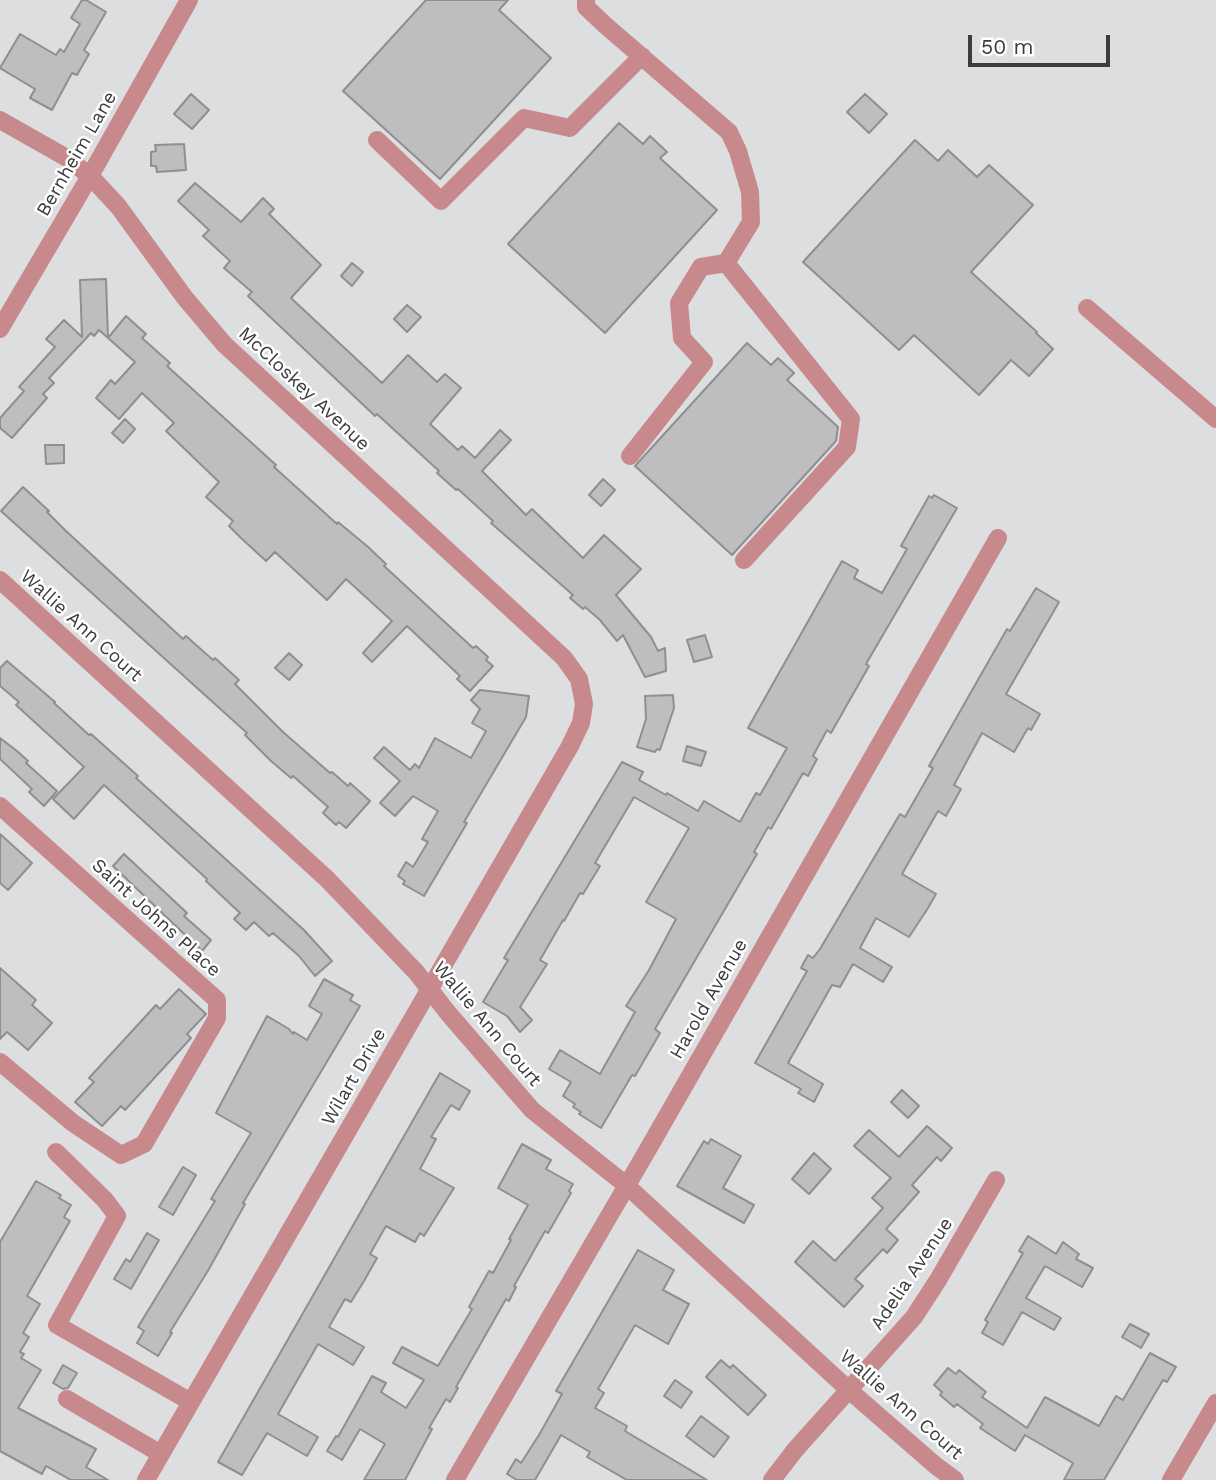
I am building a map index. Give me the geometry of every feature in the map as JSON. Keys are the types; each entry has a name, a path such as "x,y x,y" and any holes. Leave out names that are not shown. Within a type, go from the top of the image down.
{"street":[{"name":"Bernheim Lane","path":"0,328 189,0"},
{"path":"586,0 586,7 729,132 738,151 750,192 751,222 726,263 701,267 678,303 681,338 704,362 630,456"},
{"path":"376,140 441,201 524,118 570,128 642,56"},
{"name":"McCloskey Avenue","path":"0,120 67,158 90,176 118,206 185,298 224,344 564,658 579,679 583,690"},
{"path":"726,263 851,419 847,447 744,560"},
{"path":"1087,308 1216,419"},
{"name":"Harold Avenue","path":"455,1480 998,538"},
{"name":"Wallie Ann Court","path":"0,580 327,879 430,989 533,1110 626,1185 850,1391 956,1480"},
{"name":"Wilart Drive","path":"146,1480 570,746 581,723 583,690"},
{"name":"Saint Johns Place","path":"0,806 217,1000 217,1018 144,1144 121,1155 73,1123 0,1062"},
{"path":"57,1152 105,1200 117,1216 57,1325 191,1402"},
{"name":"Adelia Avenue","path":"772,1480 795,1450 914,1317 996,1180"},
{"path":"67,1398 161,1454"},
{"path":"1171,1480 1216,1403"}],"building":[{"path":"82,0 106,12 84,50 89,54 77,75 72,73 52,110 30,98 35,89 0,68 20,34 56,55 60,49 64,52 80,24 71,18"},
{"path":"426,0 508,0 499,10 551,58 440,179 343,91"},
{"path":"191,94 209,110 192,129 174,114"},
{"path":"865,94 887,114 869,133 847,112"},
{"path":"619,123 643,144 650,136 667,152 660,158 717,210 605,333 508,244"},
{"path":"915,140 938,161 948,150 977,177 989,165 1033,205 971,272 1053,349 1029,376 1011,360 979,395 914,335 899,350 803,262"},
{"path":"184,144 186,170 157,172 156,166 151,166 151,152 156,151 155,145"},
{"path":"195,183 241,222 263,198 274,209 269,214 321,265 291,298 382,383 408,355 437,382 445,374 461,388 430,424 458,450 462,446 475,458 500,430 511,440 482,471 526,515 532,509 583,558 604,535 641,569 616,595 651,637 658,651 665,648 666,671 645,677 623,635 617,641 600,620 570,598 573,595 491,523 493,521 437,473 439,471 377,414 375,416 248,296 252,292 224,268 230,261 203,236 209,230 178,201"},
{"path":"352,263 363,272 352,286 341,276"},
{"path":"106,279 108,338 99,330 94,336 91,333 49,378 54,383 43,394 47,398 12,438 0,428 0,418 24,391 19,387 55,347 46,339 64,320 82,337 80,280"},
{"path":"407,305 421,317 407,332 394,319"},
{"path":"126,316 146,334 142,338 170,363 167,366 337,524 338,522 367,546 386,564 384,566 473,648 476,646 488,657 486,660 493,666 470,691 457,679 460,676 407,626 372,662 363,653 392,621 346,579 327,600 275,552 266,561 229,526 233,521 206,497 219,482 166,431 174,423 142,393 119,419 96,398 111,380 115,384 135,362 108,338"},
{"path":"747,343 771,365 778,358 794,373 787,380 838,427 836,441 732,555 635,466"},
{"path":"125,419 135,429 123,443 112,433"},
{"path":"45,445 64,445 64,463 46,464"},
{"path":"603,479 615,490 601,506 589,495"},
{"path":"23,487 66,531 183,639 186,636 239,680 235,684 283,732 330,773 348,786 350,783 370,801 346,828 339,822 336,825 323,813 328,807 293,776 291,778 271,761 245,735 247,733 1,511"},
{"path":"934,495 957,508 866,664 869,666 831,733 827,730 813,756 817,759 808,776 803,773 771,829 768,827 754,852 757,854 655,1029 660,1033 601,1128 579,1114 581,1112 573,1107 575,1104 563,1096 571,1082 549,1069 560,1050 600,1074 635,1012 626,1006 676,919 646,902 689,828 634,797 595,863 600,866 583,894 580,893 540,960 547,964 520,1007 532,1020 520,1032 507,1016 483,1002 508,960 504,958 622,762 643,772 639,780 666,795 667,793 698,811 704,801 740,822 756,793 760,795 787,748 748,728 842,561 858,570 854,578 882,593 907,549 901,546 929,496 932,498"},
{"path":"1036,588 1059,602 1006,694 1040,714 1014,752 982,733 954,785 961,789 946,816 938,811 902,874 936,894 909,937 876,918 860,948 892,967 883,982 853,964 840,987 832,985 788,1063 823,1084 814,1102 798,1093 801,1089 755,1063 807,971 801,968 808,955 813,958 820,949 900,814 905,817 933,768 929,766 1007,629 1010,631"},
{"path":"705,635 712,657 694,662 687,640"},
{"path":"289,653 302,665 289,680 275,668"},
{"path":"7,661 138,776 136,778 304,930 332,961 315,976 299,956 273,933 269,936 254,922 246,930 234,919 240,913 206,881 207,879 104,785 74,819 53,799 84,767 16,705 19,702 0,686 0,668"},
{"path":"480,690 529,696 526,717 424,896 403,884 405,881 398,876 406,862 413,867 428,842 422,839 438,811 413,796 395,816 380,803 400,781 374,758 384,747 410,770 415,764 419,768 435,738 471,758 486,731 472,723 480,709 471,700"},
{"path":"673,695 674,708 660,750 655,752 637,747 646,719 645,696"},
{"path":"0,738 28,761 26,763 57,791 44,806 29,792 32,789 0,759"},
{"path":"687,746 706,752 701,766 683,761"},
{"path":"0,834 32,863 8,890 0,883"},
{"path":"124,854 187,913 184,916 211,940 202,951 113,866"},
{"path":"0,968 36,1000 32,1005 52,1023 28,1050 7,1032 0,1039"},
{"path":"324,979 353,995 350,1000 360,1006 243,1203 245,1204 209,1269 158,1356 137,1343 144,1331 138,1327 215,1201 211,1199 251,1133 216,1113 267,1016 307,1040 322,1014 309,1006"},
{"path":"179,989 206,1014 187,1034 191,1038 125,1110 121,1106 102,1126 75,1102 94,1082 89,1078 156,1005 160,1009"},
{"path":"440,1073 470,1091 459,1110 451,1105 431,1137 436,1139 420,1169 454,1188 424,1236 420,1233 415,1242 386,1226 370,1254 377,1258 351,1302 345,1299 329,1327 364,1347 353,1365 318,1344 278,1414 318,1437 307,1456 267,1433 242,1475 218,1462"},
{"path":"902,1090 919,1106 908,1118 891,1102"},
{"path":"927,1126 952,1148 941,1161 937,1157 912,1185 919,1192 886,1229 898,1240 887,1253 883,1249 855,1279 863,1286 844,1307 795,1262 813,1241 835,1261 883,1208 872,1198 891,1178 854,1146 869,1130 899,1157"},
{"path":"711,1139 741,1156 723,1188 754,1205 744,1223 677,1186 704,1141 708,1144"},
{"path":"522,1144 551,1160 546,1169 573,1184 569,1191 571,1193 548,1233 545,1231 514,1286 516,1287 509,1301 506,1299 450,1402 446,1399 429,1428 432,1429 405,1480 364,1480 385,1444 360,1429 342,1460 327,1451 336,1436 338,1437 372,1376 386,1383 381,1392 406,1408 424,1380 393,1363 402,1347 438,1366 472,1309 469,1307 489,1271 493,1273 528,1205 498,1188"},
{"path":"814,1153 831,1169 809,1194 792,1179"},
{"path":"183,1167 196,1175 173,1215 159,1207"},
{"path":"36,1181 61,1195 59,1198 71,1205 64,1217 70,1221 27,1296 40,1304 23,1333 29,1337 20,1352 24,1354 21,1358 41,1370 18,1408 96,1449 86,1467 108,1480 71,1480 46,1466 42,1474 0,1451 0,1242"},
{"path":"147,1233 159,1240 131,1289 114,1279 126,1259 130,1262"},
{"path":"1028,1236 1056,1254 1063,1242 1079,1254 1076,1259 1093,1268 1082,1287 1045,1266 1026,1298 1061,1318 1054,1330 1022,1312 1003,1345 982,1333 988,1322 985,1320 1023,1253 1019,1251"},
{"path":"638,1250 674,1270 663,1290 689,1304 668,1344 635,1325 598,1389 604,1393 595,1408 627,1426 625,1431 707,1480 627,1480 587,1457 590,1452 561,1435 535,1480 517,1480 507,1474 516,1459 521,1463 539,1435 562,1394 556,1391"},
{"path":"1130,1324 1149,1334 1141,1348 1122,1337"},
{"path":"1150,1353 1176,1367 1167,1382 1163,1380 1104,1480 1064,1480 1073,1463 1025,1435 1015,1451 980,1428 983,1424 957,1404 954,1407 940,1395 942,1392 934,1385 948,1368 956,1374 959,1370 986,1392 982,1397 1027,1428 1045,1397 1099,1426 1116,1396 1123,1400"},
{"path":"721,1360 730,1368 733,1365 766,1395 748,1415 706,1377"},
{"path":"63,1365 77,1373 68,1388 63,1389 53,1383"},
{"path":"675,1380 692,1392 681,1408 664,1396"},
{"path":"701,1416 729,1437 714,1457 686,1436"}]}
